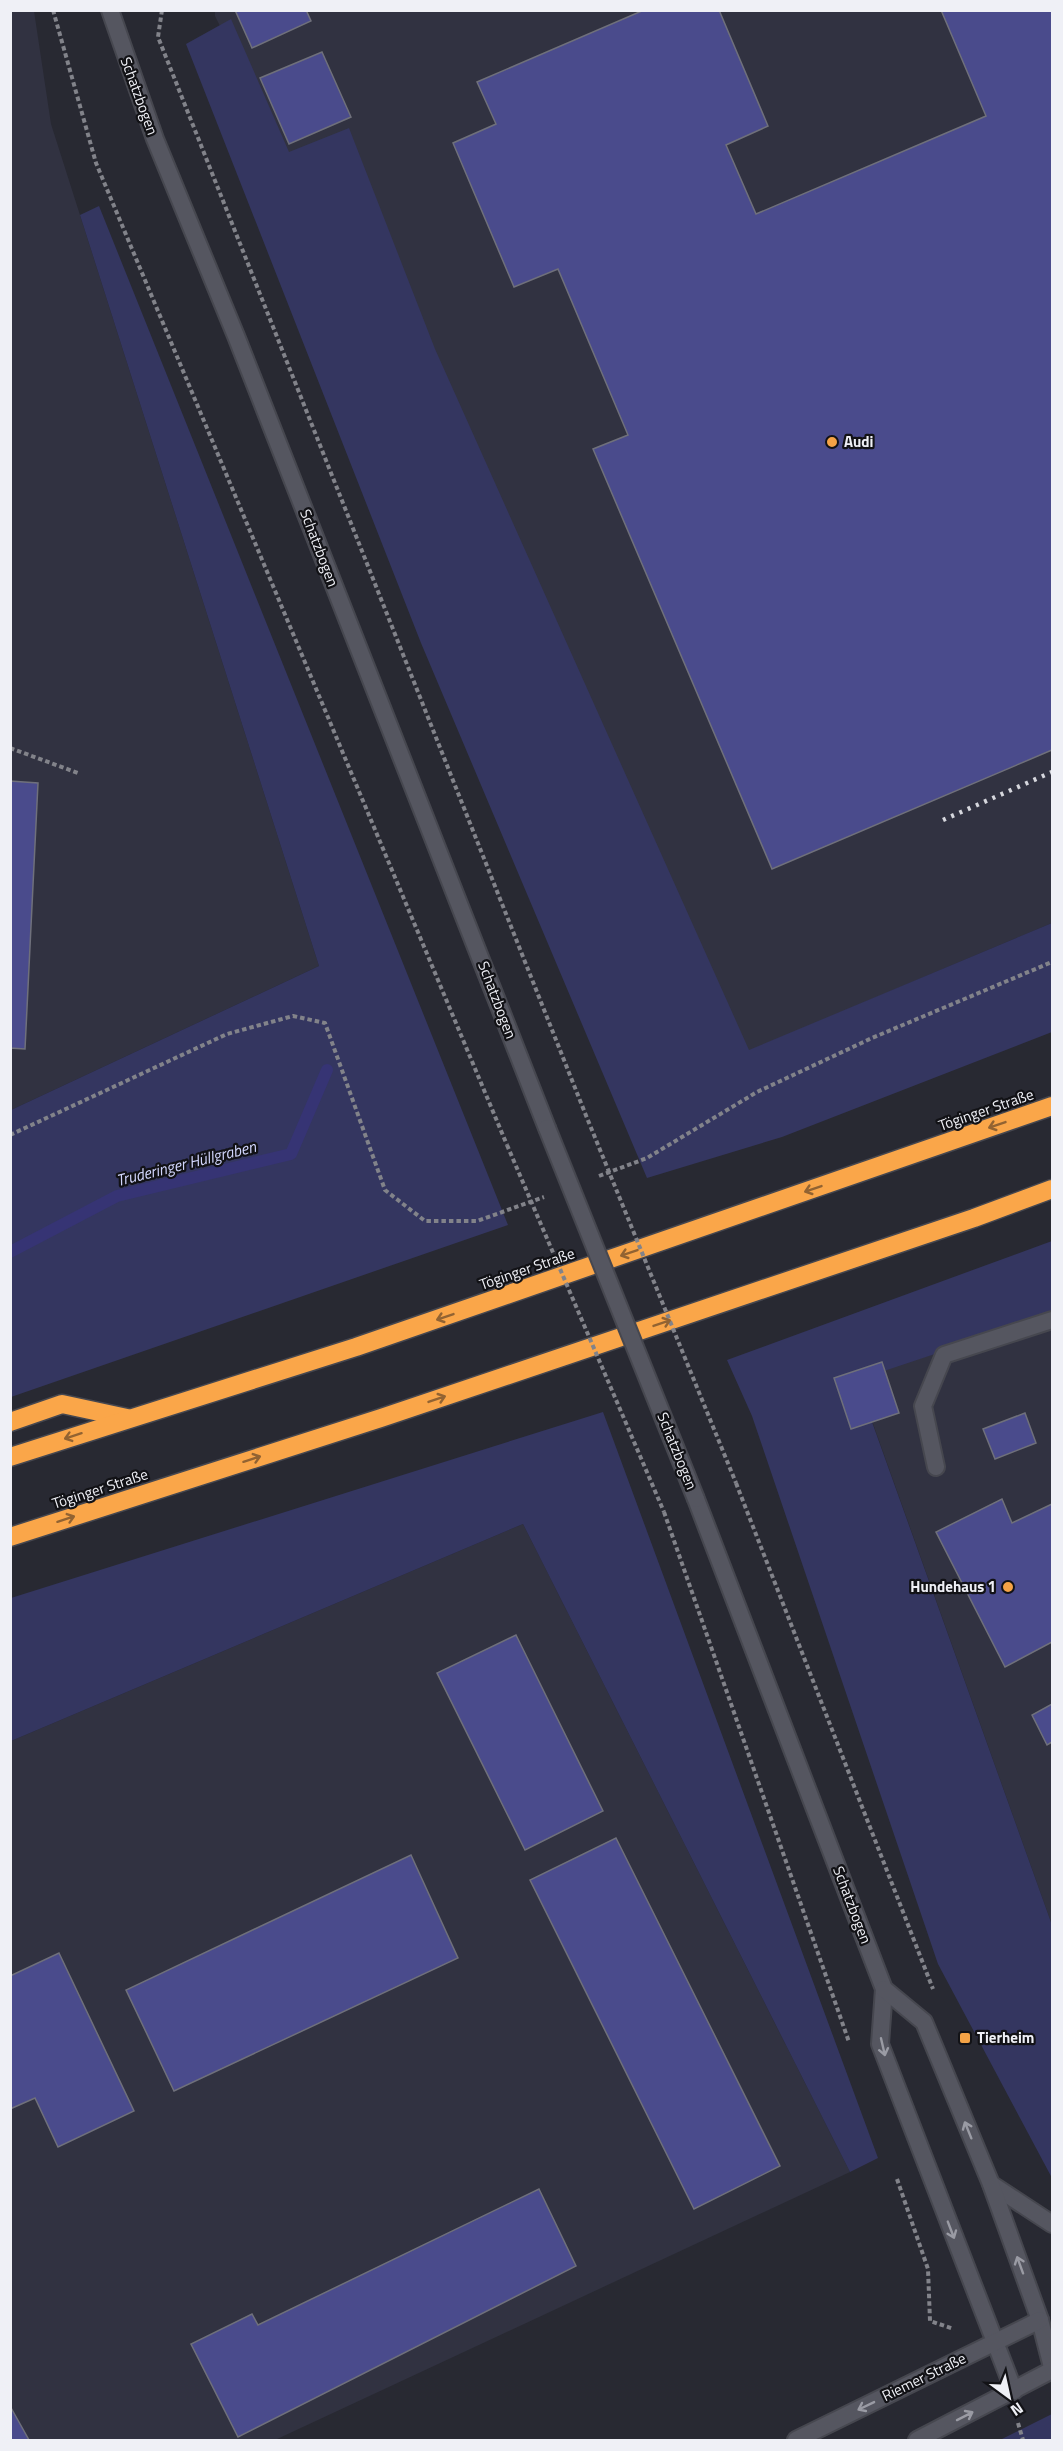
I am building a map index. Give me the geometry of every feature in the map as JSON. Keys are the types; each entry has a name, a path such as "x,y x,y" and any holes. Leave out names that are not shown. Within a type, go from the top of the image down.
{"highway":[{"name":"Töginger Straße","path":"10,1457 356,1347 1053,1106"},
{"name":"Töginger Straße","path":"10,1537 381,1418 974,1218 1053,1189"},
{"path":"10,1422 62,1404 129,1418"}],"main road":[{"name":"Schatzbogen","path":"110,10 155,139 236,336 547,1128 696,1499 884,1989 880,2044 1014,2391"},
{"path":"936,1467 923,1406 944,1355 1053,1320"},
{"name":"Schatzbogen","path":"884,1989 924,2022 1046,2317 1053,2369"},
{"path":"991,2184 1053,2224"},
{"name":"Riemer Straße","path":"796,2440 1046,2317"},
{"path":"917,2440 1053,2369"}],"path":[{"path":"53,10 96,163 507,1145 664,1512 849,2043"},
{"path":"162,10 158,37 585,1113 736,1483 935,1994"},
{"path":"10,748 78,773"},
{"path":"647,1158 757,1092 872,1038 1053,962"},
{"path":"10,1135 227,1034 293,1016 325,1023 385,1190 425,1221 477,1221"},
{"path":"893,2168 928,2269 930,2321"},
{"path":"1018,2423 1023,2440"}],"shaded area":[{"path":"10,11 34,11 51,124 319,966 11,1110"},
{"path":"215,11 1052,11 1052,923 737,1056 215,16"},
{"path":"231,19 289,152 349,128 435,349 749,1050 1052,923 1052,1032 782,1137 647,1178 421,643 186,44"},
{"path":"99,206 508,1225 11,1397 11,1110 319,966 80,215"},
{"path":"1052,1241 1052,1315 857,1380 1052,1925 1052,2178 938,1964 752,1416 727,1360"},
{"path":"1052,1315 1052,1925 857,1379"},
{"path":"603,1412 878,2158 850,2172 523,1524 11,1741 11,1598"},
{"path":"523,1524 850,2172 275,2440 11,2440 11,1741"},
{"path":"1052,2414 1052,2440 1000,2440"}],"building":[{"path":"235,10 306,10 311,21 252,48"},
{"name":"Audi","path":"644,10 719,10 768,126 726,145 756,214 986,116 941,10 1052,10 1052,750 772,869 593,449 628,435 558,269 514,287 453,143 496,124 477,82"},
{"path":"322,52 351,117 289,144 260,78"},
{"path":"10,781 38,783 25,1049 10,1048"},
{"path":"882,1362 899,1413 851,1429 834,1378"},
{"path":"1025,1413 1036,1443 995,1459 983,1429"},
{"name":"Hundehaus 1","path":"1002,1499 1012,1523 1052,1504 1052,1642 1005,1667 936,1532"},
{"path":"516,1635 603,1811 525,1850 437,1673"},
{"path":"1052,1704 1052,1742 1047,1745 1032,1715"},
{"path":"616,1838 780,2166 694,2209 530,1880"},
{"path":"411,1855 458,1958 174,2091 126,1990"},
{"path":"59,1953 134,2111 58,2147 35,2098 10,2109 10,1976"},
{"path":"539,2189 576,2266 238,2437 191,2344 252,2314 258,2325"},
{"path":"10,2406 29,2440 10,2440"}],"waterway":[{"name":"Truderinger Hüllgraben","path":"10,1252 117,1196 291,1154 327,1070"}],"railway":[{"path":"943,820 1052,772"}],"place":[{"name":"Audi","path":"832,442"},
{"name":"Hundehaus 1","path":"1008,1587"},
{"name":"Tierheim","path":"965,2038"}]}
